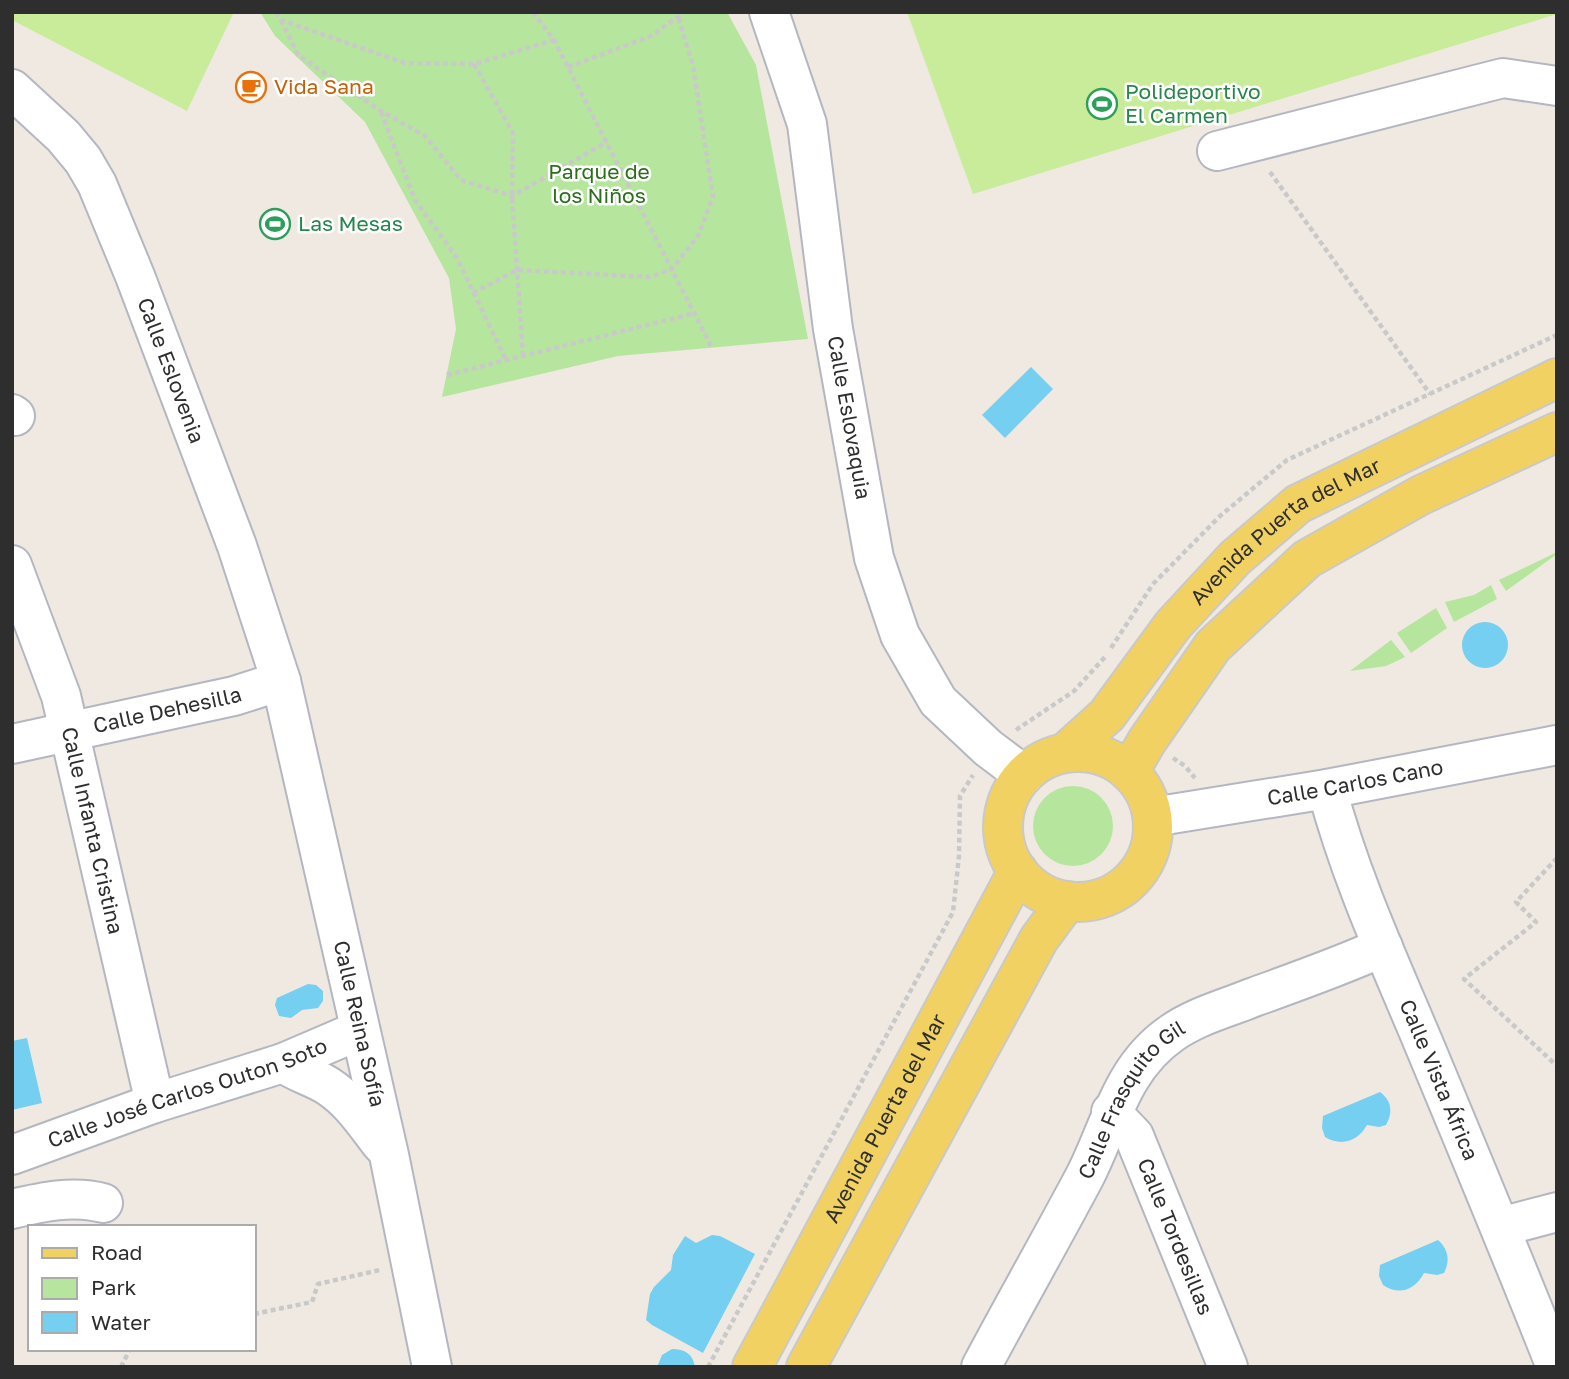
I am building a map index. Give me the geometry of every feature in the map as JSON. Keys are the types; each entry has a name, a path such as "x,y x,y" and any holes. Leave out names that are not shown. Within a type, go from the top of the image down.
{"main road":[{"name":"Avenida Puerta del Mar","path":"1066,752 1107,715 1173,625 1235,558 1298,504 1557,377"},
{"name":"Avenida Puerta del Mar","path":"1129,772 1147,741 1213,646 1307,559 1421,495 1557,432"},
{"path":"1066,752 1088,752 1110,759 1129,772 1145,792 1153,817 1152,845 1140,870 1120,889 1095,900 1067,901 1040,891 1018,871 1006,848 1003,822 1009,797 1024,775 1042,760 1066,752"},
{"name":"Avenida Puerta del Mar","path":"752,1367 1018,871"},
{"path":"806,1367 1039,939 1067,901"}],"street":[{"name":"Calle Eslovaquia","path":"769,12 807,124 833,329 874,558 882,583 900,635 938,701 988,748 1024,775"},
{"path":"1233,147 1503,78 1557,86"},
{"name":"Calle Eslovenia","path":"12,89 63,136 83,160 111,214 237,546 281,681"},
{"name":"Calle Infanta Cristina","path":"12,565 61,696 155,1103"},
{"name":"Calle Dehesilla","path":"12,744 234,696 281,681"},
{"name":"Calle Reina Sofía","path":"281,681 389,1155 432,1367"},
{"name":"Calle Carlos Cano","path":"1153,817 1327,789 1557,745"},
{"name":"Calle Vista África","path":"1327,789 1338,832 1383,947 1556,1367"},
{"name":"Calle Frasquito Gil","path":"981,1367 1009,1334 1091,1184 1111,1112 1152,1049 1173,1032 1199,1018 1346,964 1383,947"},
{"name":"Calle José Carlos Outon Soto","path":"12,1155 155,1103 283,1063 360,1030"},
{"path":"283,1063 328,1086 343,1098 356,1110 389,1155"},
{"name":"Calle Tordesillas","path":"1111,1112 1134,1136 1228,1367"},
{"path":"12,1209 39,1202 65,1200 89,1199 103,1203"},
{"path":"1500,1227 1557,1212"}],"path":[{"path":"276,12 298,55 381,111 425,136 461,180 512,196 607,142"},
{"path":"533,12 554,40 712,348"},
{"path":"568,67 651,36 684,12"},
{"path":"474,293 517,270 650,277 672,269 698,236 713,197 693,66 678,17"},
{"path":"281,20 405,63 474,64 554,40"},
{"path":"474,64 513,133 512,196 523,356"},
{"path":"381,111 415,200 457,258 506,360"},
{"path":"1233,147 1430,394"},
{"path":"447,374 695,313"},
{"path":"1557,858 1516,902 1536,922 1464,979 1557,1066"},
{"path":"256,1314 312,1302 318,1284 410,1263"},
{"path":"121,1367 129,1351"}],"green space":[{"path":"12,12 234,12 187,111 12,20"},
{"name":"Parque de los Niños","path":"260,12 727,12 756,65 808,339 618,356 442,397 456,329 449,278 365,122 275,36"},
{"name":"Polideportivo El Carmen","path":"907,12 1557,12 1557,14 973,194"},
{"path":"1557,554 1506,591 1499,580"},
{"path":"1491,585 1497,599 1454,622 1445,602 1474,595"},
{"path":"1436,608 1447,628 1411,653 1397,633"},
{"path":"1391,640 1405,657 1386,666 1350,671"},
{"path":"1073,786 1088,789 1101,798 1110,811 1113,826 1110,841 1101,854 1088,863 1073,866 1058,863 1045,854 1036,841 1033,826 1036,811 1045,798 1058,789"}],"water":[{"path":"1031,367 1053,389 1005,438 982,415"},
{"path":"1485,622 1501,629 1508,645 1501,661 1485,668 1469,661 1462,645 1469,629"},
{"path":"308,984 316,985 323,991 323,1001 318,1008 302,1010 291,1018 279,1016 275,1005 277,998"},
{"path":"27,1038 42,1103 12,1110 12,1041"},
{"path":"1380,1092 1390,1107 1386,1125 1367,1125 1359,1135 1349,1141 1337,1142 1325,1137 1322,1128 1323,1116"},
{"path":"712,1235 720,1236 755,1254 703,1353 646,1320 650,1294 671,1270 673,1255 685,1236 696,1243"},
{"path":"1438,1240 1447,1256 1444,1273 1424,1273 1416,1284 1401,1291 1383,1285 1379,1276 1380,1265"},
{"path":"672,1349 688,1353 695,1367 657,1367 662,1355"}],"place":[{"name":"Vida Sana","path":"251,87"},
{"name":"Polideportivo El Carmen","path":"1102,104"},
{"name":"Las Mesas","path":"275,224"}]}
